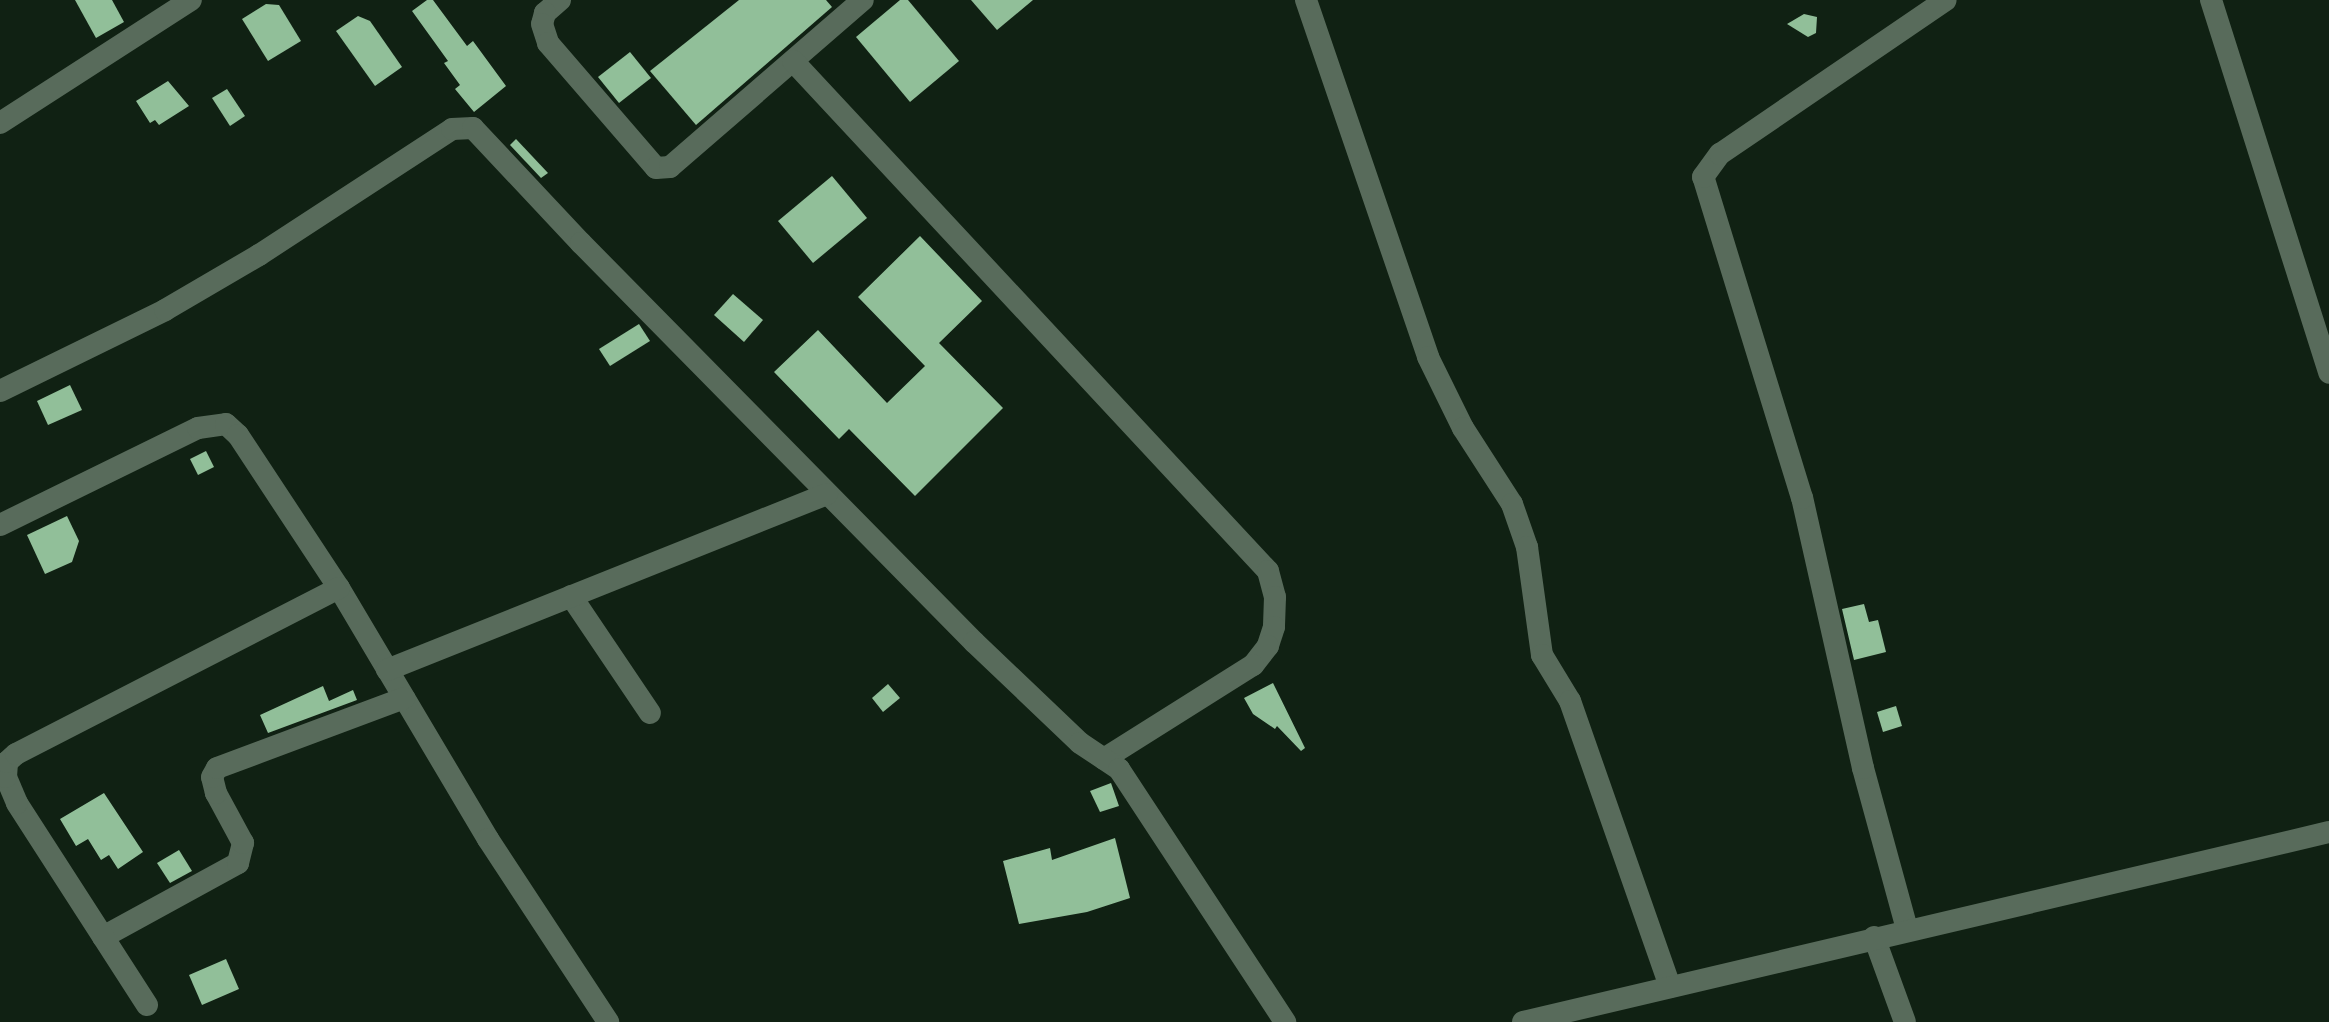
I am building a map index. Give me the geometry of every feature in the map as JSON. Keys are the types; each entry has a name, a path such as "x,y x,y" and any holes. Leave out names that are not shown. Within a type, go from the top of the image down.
{"street":[{"path":"0,123 191,0"},
{"path":"560,0 545,13 542,24 548,43 656,168 670,167 863,0"},
{"path":"1306,0 1428,357 1463,428 1512,504 1526,547 1542,655 1570,701 1670,987"},
{"path":"1907,929 1863,768 1802,498 1703,177 1720,154 1946,0"},
{"path":"2211,0 2328,366"},
{"path":"793,61 1268,571 1274,597 1274,627 1268,646 1254,665 1104,759"},
{"path":"0,391 165,310 463,125 489,140 581,244 987,655 1080,743 1119,769 1284,1022"},
{"path":"0,525 198,428 226,424 238,435 339,588 488,839 608,1022"},
{"path":"387,670 827,494"},
{"path":"147,1004 16,803 6,777 7,762 339,588"},
{"path":"572,596 650,713"},
{"path":"103,937 238,864 243,843 216,792 212,776 217,768 404,698"},
{"path":"1523,1022 2329,832"},
{"path":"1874,937 1905,1022"}],"building":[{"path":"75,0 112,0 124,22 96,38"},
{"path":"433,0 467,46 473,41 506,86 474,112 455,89 460,85 444,63 448,61 412,11"},
{"path":"739,0 826,0 832,7 696,125 650,71"},
{"path":"900,0 908,0 959,61 910,102 856,37"},
{"path":"971,0 1033,0 997,30"},
{"path":"266,4 279,5 301,41 268,61 242,19"},
{"path":"1804,14 1817,17 1816,33 1808,37 1787,24"},
{"path":"358,16 370,21 402,67 375,86 336,31"},
{"path":"630,52 651,78 619,103 598,77"},
{"path":"168,81 189,106 159,125 155,120 150,123 136,101"},
{"path":"227,89 245,116 230,126 212,98"},
{"path":"516,139 548,173 541,178 510,145"},
{"path":"832,176 867,218 813,263 778,221"},
{"path":"920,236 982,301 939,343 1003,408 915,496 849,429 839,439 774,372 818,330 887,403 925,366 858,297"},
{"path":"733,294 763,320 744,342 714,315"},
{"path":"639,324 650,341 610,366 599,349"},
{"path":"70,385 82,410 48,425 37,401"},
{"path":"206,451 214,467 198,475 190,459"},
{"path":"67,516 79,541 72,562 45,574 27,535"},
{"path":"1864,604 1869,622 1878,620 1886,652 1854,660 1842,609"},
{"path":"1273,683 1305,748 1301,751 1277,726 1275,729 1253,714 1244,698"},
{"path":"888,684 900,698 883,712 872,698"},
{"path":"323,686 329,701 353,690 357,700 268,733 260,715"},
{"path":"1896,706 1902,726 1883,732 1877,712"},
{"path":"1111,783 1119,806 1100,812 1090,791"},
{"path":"104,793 143,852 118,869 109,855 101,860 88,839 76,846 60,819"},
{"path":"1115,838 1130,898 1087,912 1019,924 1003,861 1050,848 1052,860"},
{"path":"179,850 192,871 170,883 157,863"},
{"path":"226,959 239,989 202,1005 189,975"}]}
